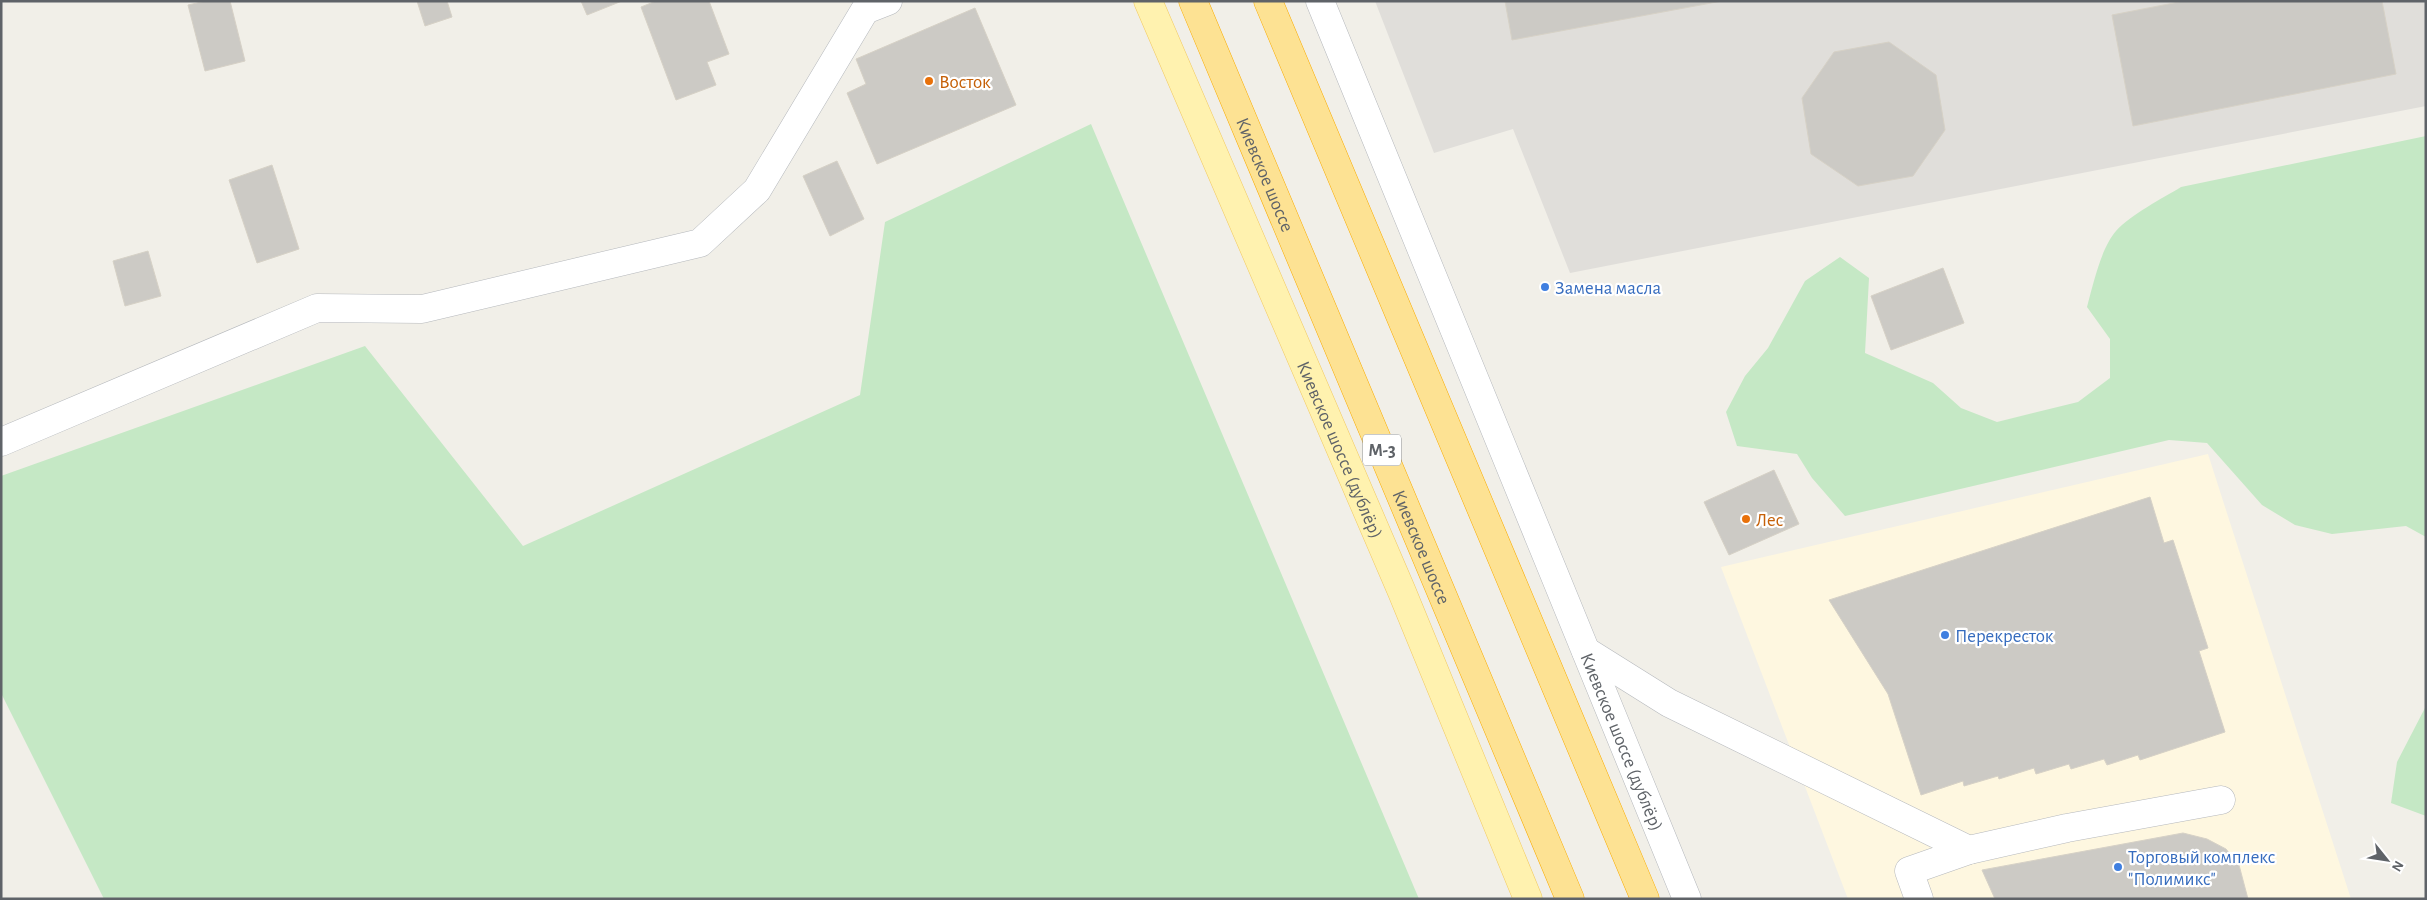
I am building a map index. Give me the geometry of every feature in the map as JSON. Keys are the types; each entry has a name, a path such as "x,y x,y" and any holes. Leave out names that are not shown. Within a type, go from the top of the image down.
{"highway":[{"name":"Киевское шоссе","path":"1193,1 1570,899"},
{"path":"1268,1 1645,899"}],"main road":[{"name":"Киевское шоссе (дублёр)","path":"1148,1 1402,592 1528,899"}],"street":[{"path":"1,442 317,308 422,309 700,243 757,190 865,10 888,1"},
{"name":"Киевское шоссе (дублёр)","path":"1320,1 1687,899"},
{"path":"1586,650 1668,703 1969,850"},
{"path":"1919,899 1909,871 1969,850 2067,828 2220,800"}],"shaded area":[{"path":"1375,1 2426,1 2426,106 1570,273 1513,129 1434,153"},
{"path":"2208,454 2351,899 1848,899 1721,567"}],"green space":[{"path":"1091,124 1419,899 104,899 1,693 1,476 365,346 523,546 860,395 885,222"},
{"path":"2426,136 2426,537 2406,526 2332,534 2295,525 2262,505 2207,443 2169,440 1845,516 1812,478 1797,454 1737,446 1726,412 1745,376 1768,348 1805,281 1840,257 1869,278 1865,353 1933,383 1961,408 1997,422 2078,402 2110,378 2110,339 2087,307 2098,267 2106,247 2116,231 2138,213 2181,187"},
{"path":"2426,706 2426,816 2391,803 2397,762"}],"building":[{"path":"206,1 230,1 245,61 205,71 188,5"},
{"path":"417,1 447,1 452,17 425,26"},
{"path":"581,1 622,1 587,15"},
{"path":"656,1 709,1 729,54 707,62 716,85 676,100 641,7"},
{"path":"1505,1 1722,1 1512,40"},
{"path":"2184,1 2382,1 2396,74 2133,126 2112,15"},
{"path":"975,8 1016,105 877,164 847,93 866,84 856,59"},
{"path":"1889,42 1936,75 1945,130 1913,176 1858,186 1811,154 1802,98 1834,52"},
{"path":"837,161 864,219 830,236 803,176"},
{"path":"272,165 299,249 257,263 229,180"},
{"path":"148,251 161,296 125,306 113,261"},
{"path":"1943,268 1964,323 1891,350 1871,296"},
{"path":"1774,470 1799,524 1729,555 1704,502"},
{"path":"2150,497 2164,543 2173,540 2208,648 2199,651 2225,732 2140,760 2138,755 2107,765 2104,759 2071,769 2069,764 2036,774 2034,768 1999,779 1998,776 1964,786 1963,781 1921,795 1888,694 1829,600"},
{"name":"Торговый комплекс \"Полимикс\"","path":"2183,833 2207,839 2226,849 2239,865 2248,899 1995,899 1982,870"}],"place":[{"name":"Восток","path":"929,81"},
{"name":"Замена масла","path":"1545,287"},
{"name":"Лес","path":"1746,519"},
{"name":"Перекресток","path":"1945,635"},
{"name":"Торговый комплекс \"Полимикс\"","path":"2118,867"}]}
